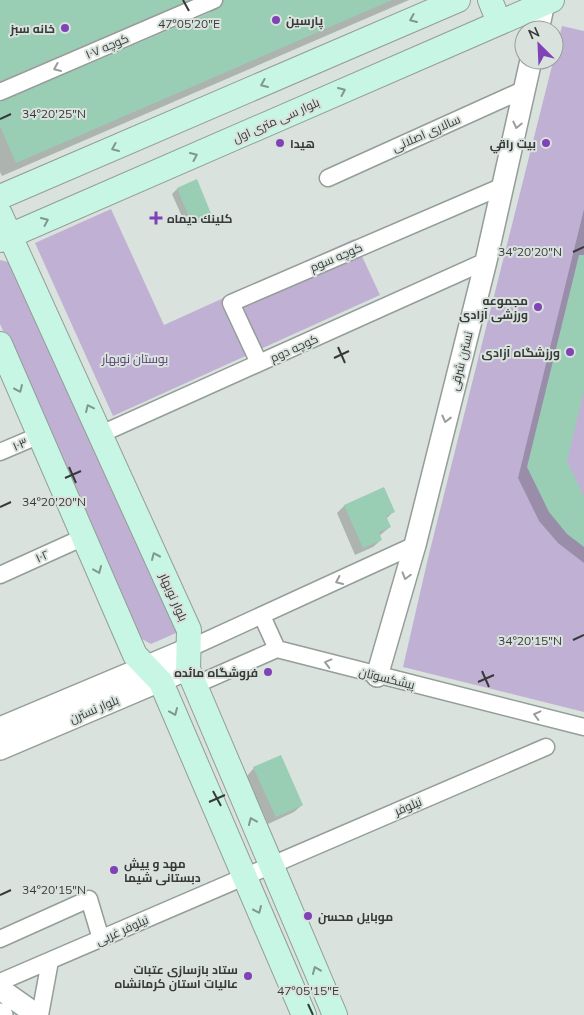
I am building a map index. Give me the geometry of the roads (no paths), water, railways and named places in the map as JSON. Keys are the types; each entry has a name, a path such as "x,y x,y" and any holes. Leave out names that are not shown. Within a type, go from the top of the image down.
{"main road":[{"path":"0,197 458,0"},
{"path":"490,0 499,22"},
{"name":"بلوار سی متری اول","path":"5,238 546,1"},
{"name":"بلوار نوبهار","path":"0,214 5,238 101,434 189,630 190,668 335,1015"},
{"path":"0,344 135,655 154,674 304,1015"}],"street":[{"name":"کوچه ۱۰۷","path":"0,92 214,0"},
{"path":"541,20 546,1"},
{"name":"نسترن شرقی","path":"377,676 415,545 486,261 529,70"},
{"name":"سالاری اصلانی","path":"328,178 525,88"},
{"name":"کوچه سوم","path":"259,364 231,303 503,186"},
{"name":"کوچه دوم","path":"101,434 486,261"},
{"name":"۱۰۳","path":"0,452 40,435"},
{"name":"۱۰۲","path":"0,575 84,537"},
{"path":"190,668 262,616 415,545"},
{"path":"190,668 277,649 262,616"},
{"name":"پیشکسوتان","path":"277,649 377,676 584,727"},
{"name":"بلوار نسترن","path":"0,728 154,674 190,668"},
{"name":"بلوار نسترن","path":"0,749 154,674"},
{"name":"نیلوفر","path":"243,877 546,747"},
{"name":"نیلوفر غربی","path":"0,982 243,877"},
{"path":"0,939 89,900 101,938"},
{"path":"0,989 38,1015 50,961"}],"place":[{"name":"پارسین","path":"276,20"},
{"name":"خانه سبز","path":"65,28"},
{"name":"هیدا","path":"280,143"},
{"name":"بيت راقي","path":"546,143"},
{"name":"كلينك ديماه","path":"156,218"},
{"name":"مجموعه ورزشی آزادی","path":"538,307"},
{"name":"ورزشگاه آزادی","path":"570,352"},
{"name":"فروشگاه مائده","path":"268,672"},
{"name":"مهد و پیش دبستانی شیما","path":"114,870"},
{"name":"موبایل محسن","path":"308,916"},
{"name":"ستاد بازسازی عتبات عالیات استان کرمانشاه","path":"248,976"}],"park label":[{"name":"بوستان نوبهار","path":"135,358"}]}
